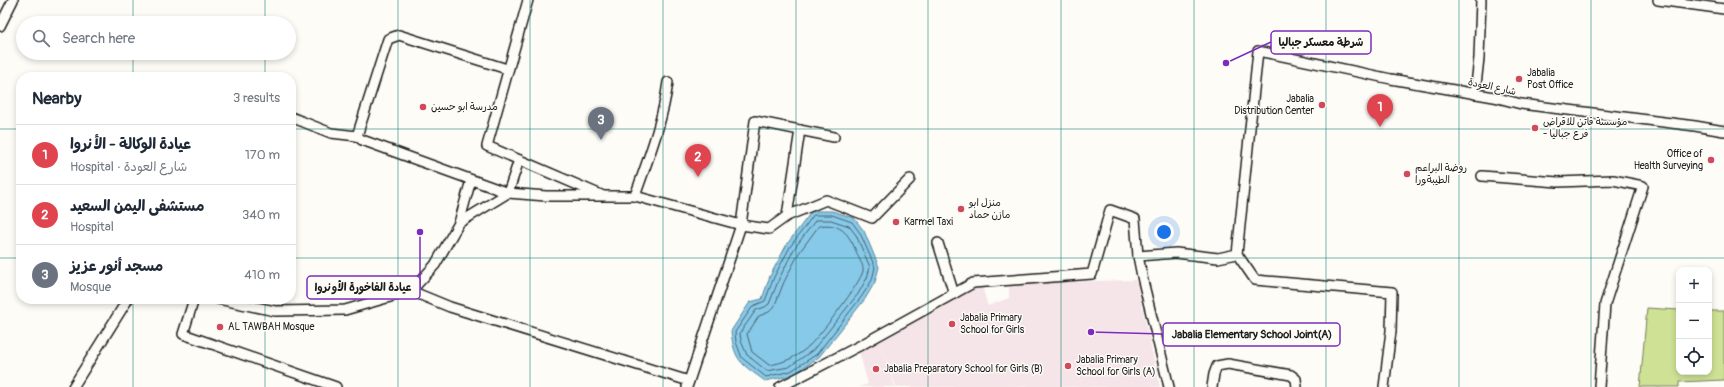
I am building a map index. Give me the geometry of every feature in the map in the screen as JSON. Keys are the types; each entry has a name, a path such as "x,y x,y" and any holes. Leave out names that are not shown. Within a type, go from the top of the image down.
{"street":[{"path":"0,26 13,0"},
{"path":"528,0 486,146 604,197"},
{"path":"1475,94 1479,58 1481,0"},
{"path":"1658,0 1692,3 1724,9"},
{"path":"357,136 388,39 399,35 507,69"},
{"name":"شارع العودة","path":"1237,254 1258,51 1521,104 1724,131"},
{"path":"634,196 654,141 666,100 668,82"},
{"path":"296,119 331,132 357,136 362,140 508,193 546,196 634,196 741,225 768,229 787,216 826,200 872,218 910,179"},
{"path":"411,291 450,307 688,384 741,225 755,121 834,137"},
{"path":"787,216 800,130"},
{"path":"459,223 508,193 518,160"},
{"path":"1482,176 1558,182 1613,180 1643,186 1605,304 1599,387"},
{"path":"242,304 275,311 345,310 411,291 435,265 459,223 471,180"},
{"path":"780,387 973,283 1092,274 1110,210 1135,219 1138,256 1169,387"},
{"path":"938,243 954,294"},
{"path":"1138,256 1176,254 1218,258 1237,254 1255,280 1392,292 1391,331 1384,387"},
{"path":"73,387 125,304"},
{"path":"192,304 183,334 336,387"},
{"path":"1212,387 1217,366 1228,364 1291,375 1296,379 1297,387"}],"shaded area":[{"path":"1136,280 1160,387 896,387 880,342 981,284 988,306 1009,298 1009,283"},
{"name":"Jabalia Preparatory School for Girls (B)","path":"880,342 895,387 859,387 868,384 859,351"}],"green space":[{"path":"1647,308 1676,310 1676,375 1712,375 1712,311 1724,311 1724,380 1679,382 1679,387 1640,387"}],"water":[{"path":"812,211 832,211 854,218 864,231 879,267 875,282 865,299 819,357 793,375 765,381 740,361 734,350 731,331 750,302 762,299 770,276 787,244"}],"place":[{"name":"شرطة معسكر جباليا","path":"1226,63"},
{"name":"Jabalia Post Office","path":"1519,79"},
{"name":"Jabalia Distribution Center","path":"1322,105"},
{"name":"مدرسة ابو حسين","path":"423,107"},
{"name":"عيادة الوكالة - الأنروا","path":"1380,127"},
{"name":"مؤسسة فاتن للاقراض - فرع جباليا","path":"1535,128"},
{"name":"مسجد أنور عزيز","path":"601,140"},
{"name":"Office of Health Surveying","path":"1711,160"},
{"name":"روضة البراعم الطيبةورا","path":"1407,174"},
{"name":"مستشفى اليمن السعيد","path":"698,177"},
{"name":"منزل ابو مازن حماد","path":"961,209"},
{"name":"Karmel Taxi","path":"896,222"},
{"name":"عيادة الفاخورة الأونروا","path":"420,232"},
{"name":"Jabalia Primary School for Girls","path":"952,324"},
{"name":"AL TAWBAH Mosque","path":"220,327"},
{"name":"Jabalia Elementary School Joint(A)","path":"1091,332"},
{"name":"Jabalia Primary School for Girls (A)","path":"1068,366"},
{"name":"Jabalia Preparatory School for Girls (B)","path":"876,369"}]}
